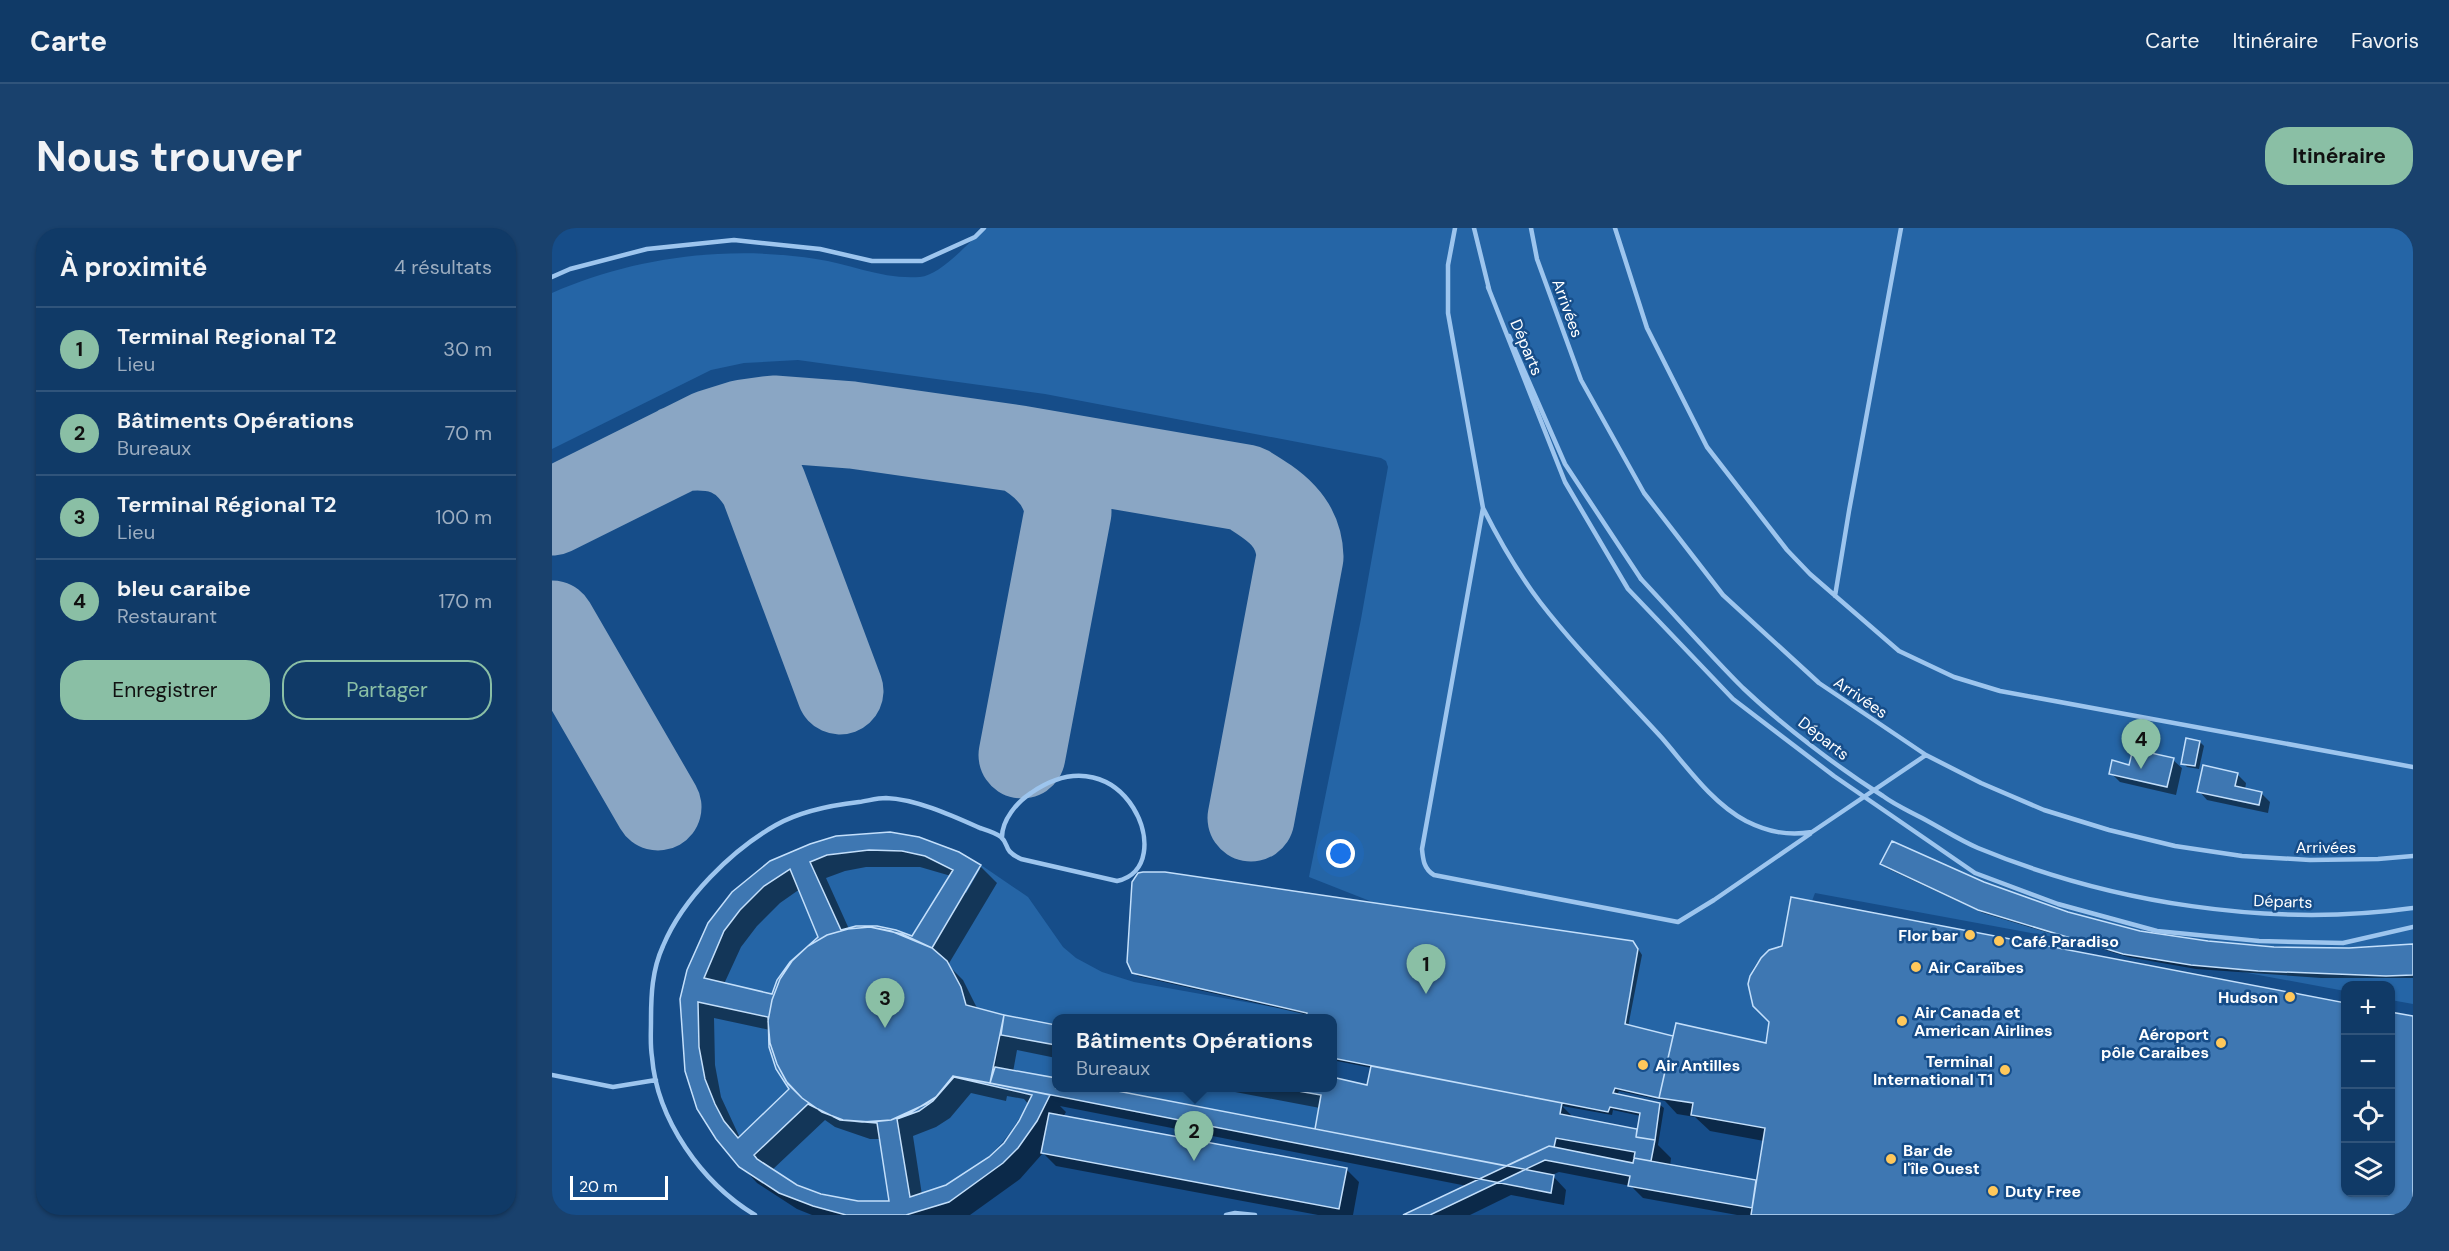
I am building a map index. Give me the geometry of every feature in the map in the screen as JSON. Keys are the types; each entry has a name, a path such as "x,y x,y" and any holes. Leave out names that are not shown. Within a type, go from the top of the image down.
{"lane":[{"path":"552,277 570,269 647,249 734,240 820,249 872,261 922,261 975,237 984,228"},
{"path":"1455,228 1448,266 1448,313 1483,508 1422,849 1423,862 1428,871 1434,875 1678,922 1714,900 1926,755"},
{"name":"Départs","path":"1474,228 1488,287 1565,464 1641,579 1744,688 1816,748 1884,797 1976,847 2062,877 2196,908 2277,914 2354,915 2413,908"},
{"name":"Arrivées","path":"1531,228 1537,259 1581,380 1644,493 1723,595 1818,683 1926,755 1981,783 2044,810 2109,831 2175,846 2242,856 2310,861 2413,856"},
{"path":"1615,228 1647,328 1707,447 1787,550 1835,596 1899,651 1953,677 1991,688 2413,767"},
{"path":"1835,596 1848,511 1901,228"},
{"path":"1488,287 1565,482 1628,589 1733,699 1834,776 1975,873 2058,904 2157,931 2259,941 2343,944 2413,927"},
{"path":"1483,508 1540,601 1716,799 1745,820 1772,832 1795,835 1812,832"},
{"path":"755,1215 713,1182 696,1162 672,1126 651,1058 651,984 663,945 691,898 731,857 777,825 832,805 886,798 939,810 1002,837 1012,855 1021,859 1117,881 1131,874 1139,864 1143,853 1140,818 1129,799 1119,789 1101,780 1079,776 1059,778 1045,783 1027,796 1005,822 1002,837"},
{"path":"552,1075 613,1087 656,1080"},
{"path":"1226,1215 1235,1213 1255,1215"}],"shaded area":[{"path":"985,228 2413,228 2413,1004 2395,1001 2395,981 2341,981 2341,990 1815,893 1812,901 1791,898 1782,946 1769,952 1753,969 1749,990 1759,1012 1769,1022 1766,1043 1677,1023 1673,1036 1625,1024 1638,949 1633,941 1375,903 1309,877 1361,619 1388,467 1386,461 1381,458 1045,394 798,360 744,363 711,370 552,449 552,293 615,271 648,263 716,254 783,255 829,261 894,276 920,277 937,270"},
{"path":"885,850 925,856 953,870 912,936 877,927 841,930 810,862 847,852"},
{"path":"981,865 1028,897 1063,947 1076,958 1102,972 1134,982 1307,1013 1052,1014 1052,1024 966,1005 953,974 932,948"},
{"path":"790,869 818,937 791,962 780,977 772,994 704,978 718,945 736,915 760,890"},
{"path":"698,1002 768,1017 769,1046 779,1073 789,1089 738,1138 717,1106 705,1074"},
{"path":"1001,1035 1052,1044 1052,1077 995,1067"},
{"path":"954,1077 1032,1095 1010,1132 983,1161 951,1182 910,1197 897,1119 929,1103"},
{"path":"1123,1092 1304,1092 1321,1095 1315,1129"},
{"path":"808,1104 840,1120 877,1123 889,1201 853,1200 819,1192 787,1179 757,1159 754,1155"}],"building":[{"path":"2186,738 2200,741 2195,766 2181,764"},
{"path":"2133,749 2174,758 2167,787 2109,774 2112,760 2129,765"},
{"path":"2203,765 2238,773 2235,786 2262,792 2259,805 2197,792"},
{"path":"890,832 919,837 959,852 981,865 932,948 891,931 870,927 848,929 827,935 808,946 792,961 780,979 768,1020 768,1017 698,1002 699,1047 705,1079 715,1104 724,1121 738,1138 789,1089 776,1069 769,1047 768,1023 770,1043 786,1081 802,1098 817,1108 808,1104 754,1155 797,1185 821,1194 858,1201 889,1201 877,1123 863,1122 891,1120 910,1113 936,1097 953,1076 1050,1095 1037,1121 1018,1148 1003,1163 949,1202 906,1215 846,1215 813,1206 779,1193 739,1167 716,1139 697,1109 685,1071 680,999 687,970 708,923 732,892 770,861 836,836","holes":["869,850 902,851 925,856 953,870 912,936 877,926 856,926 841,930 810,862 827,855","790,869 818,937 790,962 777,980 772,994 704,978 724,931 740,910 764,886","954,1077 1032,1095 1019,1121 1004,1143 989,1157 946,1185 910,1197 897,1119 919,1111 933,1101"]},
{"path":"1892,841 1984,882 2068,912 2140,931 2208,941 2274,947 2349,948 2413,944 2413,975 2258,971 2191,965 2123,954 1978,910 1880,864"},
{"path":"1165,872 1633,941 1638,949 1625,1024 1673,1036 1659,1098 1615,1088 1613,1093 1660,1103 1655,1140 1636,1137 1640,1113 1610,1107 1608,1112 1337,1059 1337,1014 1307,1014 1132,973 1127,962 1132,882 1138,873"},
{"name":"Terminal International T1","path":"1791,897 2341,1002 2341,1197 2395,1197 2395,1013 2413,1016 2413,1215 1751,1215 1765,1128 1691,1115 1693,1103 1659,1098 1676,1023 1766,1043 1769,1022 1753,1006 1748,984 1761,958 1769,950 1782,946"},
{"path":"870,927 902,934 932,948 947,961 961,987 966,1005 1004,1015 990,1083 953,1076 936,1097 926,1104 891,1120 871,1122 843,1120 822,1112 802,1098 788,1084 777,1064 770,1043 768,1021 772,1000 780,979 792,961 808,946 827,935 848,929"},
{"path":"1004,1015 1052,1024 1052,1044 1001,1035"},
{"path":"1371,1066 1562,1103 1560,1114 1637,1129 1636,1137 1655,1140 1651,1161 1634,1158 1635,1152 1556,1138 1554,1147 1549,1146 1506,1166 1315,1129 1321,1095 1304,1092 1337,1092 1337,1078 1367,1085"},
{"path":"995,1067 1052,1077 1052,1092 1123,1092 1554,1175 1551,1193 990,1083"},
{"path":"1049,1113 1347,1168 1339,1209 1041,1153"},
{"path":"1549,1146 1633,1163 1634,1158 1756,1180 1752,1208 1628,1186 1630,1176 1545,1160 1430,1215 1403,1215"}],"taxiway":[{"path":"552,512 711,433 743,423 773,419 852,425 1020,449 1246,488 1283,515 1295,533 1300,557 1251,818"},
{"path":"680,448 706,447 728,452 747,464 763,485 840,691"},
{"path":"1020,449 1052,474 1063,491 1068,512 1022,755"},
{"path":"552,624 658,807"}],"place":[{"name":"bleu caraibe","path":"2141,769"},
{"name":"Flor bar","path":"1970,935"},
{"name":"Café Paradiso","path":"1999,941"},
{"name":"Air Caraïbes","path":"1916,967"},
{"name":"Terminal Regional T2","path":"1426,994"},
{"name":"Hudson","path":"2290,997"},
{"name":"Air Canada et American Airlines","path":"1902,1021"},
{"name":"Terminal Régional T2","path":"885,1028"},
{"name":"Aéroport pôle Caraibes","path":"2221,1043"},
{"name":"Air Antilles","path":"1643,1065"},
{"name":"Terminal International T1","path":"2005,1070"},
{"name":"Bar de l'île Ouest","path":"1891,1159"},
{"name":"Bâtiments Opérations","path":"1194,1161"},
{"name":"Duty Free","path":"1993,1191"}]}
